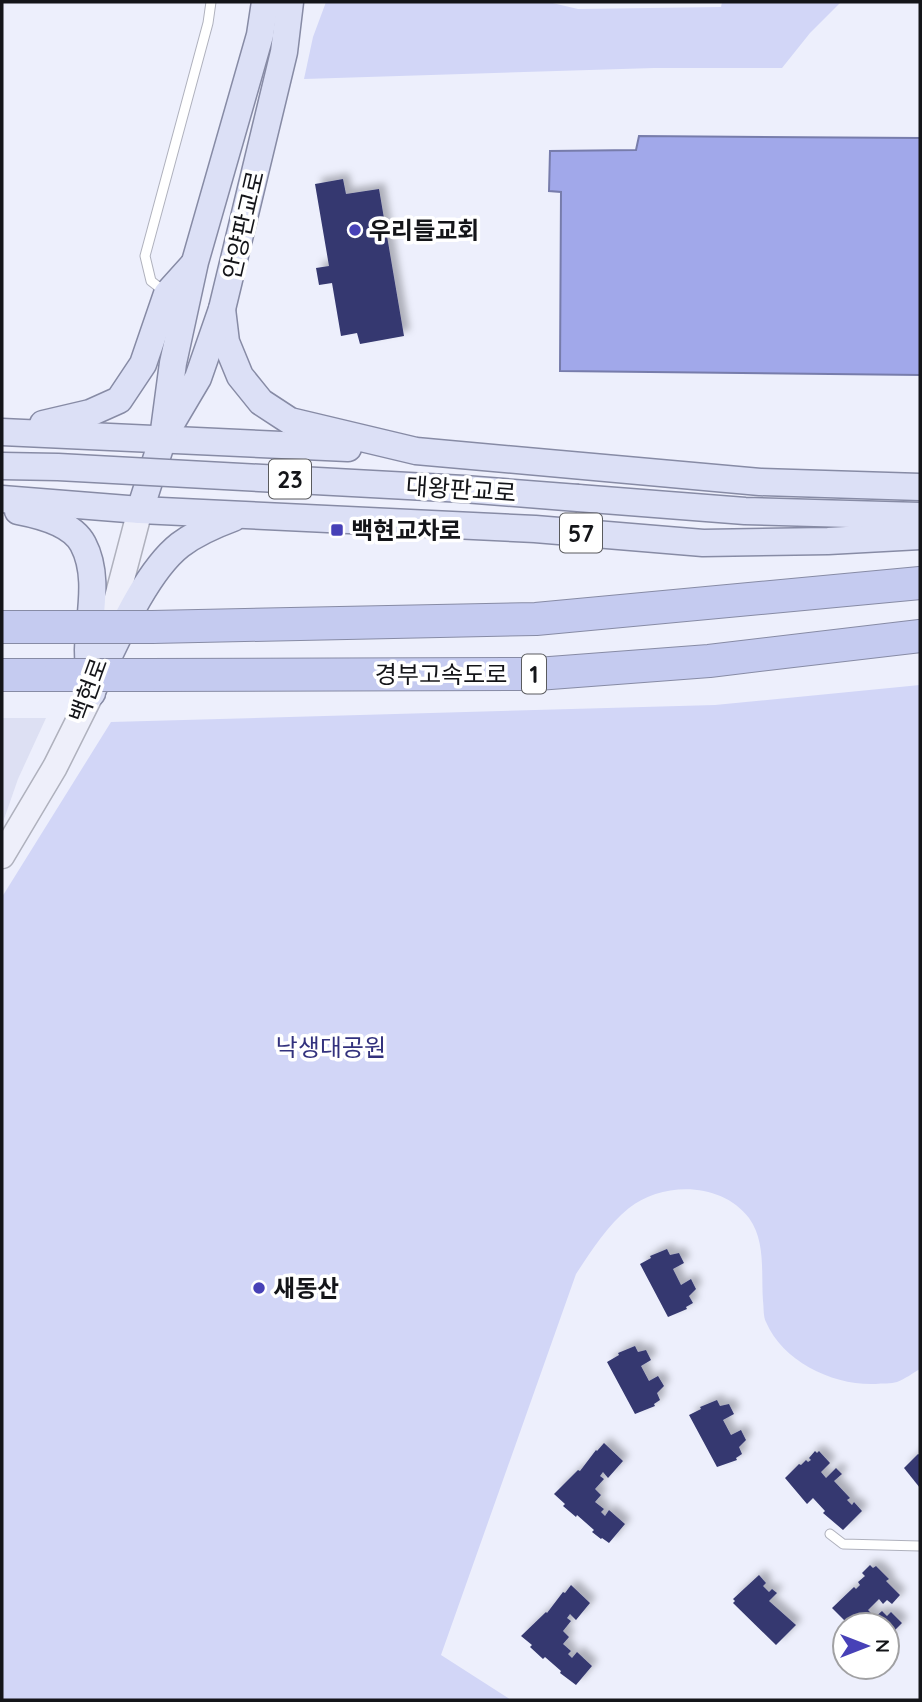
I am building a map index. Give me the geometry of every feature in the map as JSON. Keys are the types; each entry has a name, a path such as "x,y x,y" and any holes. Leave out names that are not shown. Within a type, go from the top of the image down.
{"highway":[{"name":"1","path":"2,627 152,627 536,619 920,583"},
{"name":"경부고속도로","path":"2,675 537,674 709,660 920,636"}],"main road":[{"path":"256,2 260,36"},
{"name":"안양판교로","path":"140,510 163,438 173,363 195,262 260,36 284,4"},
{"name":"안양판교로","path":"163,438 198,378 222,309 284,52 284,4"},
{"path":"2,429 50,423 90,413 119,400 143,364 167,294 195,262"},
{"path":"222,309 226,342 240,376 261,402 290,421 416,452 760,482 920,487"},
{"name":"대왕판교로","path":"2,429 416,452"},
{"name":"대왕판교로","path":"2,467 58,467 464,488 744,511 920,516"},
{"path":"2,499 140,510"},
{"path":"2,507 37,515 69,529 83,543 92,573 88,653 92,693"},
{"name":"57","path":"140,510 535,529 703,543 920,536"},
{"name":"백현로","path":"2,856 43,789 92,693 140,510"},
{"path":"92,693 132,609 154,575 178,546 206,528 241,515"}],"lane":[{"path":"167,294 151,281 145,256 208,23 211,2"},
{"path":"830,1534 843,1544 920,1546"}],"shaded area":[{"path":"2,718 46,718 18,779 2,825"}],"green space":[{"path":"326,2 548,2 578,9 721,7 722,2 841,2 810,33 782,68 654,68 304,79 313,37"},
{"name":"낙생대공원","path":"920,685 920,1369 895,1383 860,1384 827,1376 797,1360 784,1349 765,1320 760,1247 749,1218 724,1197 708,1192 692,1189 658,1193 643,1199 621,1215 600,1239 576,1274 441,1655 511,1700 2,1700 2,897 111,722 715,705"}],"water":[{"path":"639,136 920,138 920,375 560,371 561,192 549,191 550,151 636,150"}],"building":[{"name":"우리들교회","path":"343,179 346,194 379,189 404,336 360,344 357,333 341,336 332,283 319,285 316,268 329,266 315,184"},
{"path":"667,1249 670,1255 679,1253 684,1263 673,1269 681,1285 691,1279 696,1289 689,1296 693,1303 686,1307 687,1309 668,1317 640,1264 651,1258 650,1256"},
{"path":"635,1346 638,1352 646,1350 651,1360 641,1366 649,1381 658,1376 664,1386 657,1393 660,1400 655,1406 635,1414 607,1362 619,1355 618,1353"},
{"path":"717,1400 720,1406 729,1404 734,1414 723,1420 731,1435 741,1430 746,1440 739,1447 742,1454 737,1460 717,1467 689,1415"},
{"path":"604,1443 623,1461 608,1478 603,1472 600,1476 604,1479 595,1489 601,1495 595,1502 604,1509 601,1512 605,1516 609,1510 625,1524 609,1543 592,1532 594,1530 563,1506 565,1504 554,1494 580,1471"},
{"path":"815,1451 819,1451 830,1463 821,1472 826,1478 836,1468 842,1474 834,1481 850,1498 847,1500 852,1505 854,1502 862,1511 843,1530 823,1513 825,1511 813,1498 807,1504 785,1478 799,1464 811,1460 809,1458"},
{"path":"920,1455 920,1488 904,1468"},
{"path":"870,1565 873,1568 876,1566 900,1595 892,1604 887,1600 883,1604 879,1599 869,1611 835,1611 832,1608 854,1587 856,1589 860,1585 858,1582 865,1576 862,1573"},
{"path":"759,1575 766,1583 763,1586 769,1592 772,1589 777,1593 769,1601 796,1625 776,1645 733,1603 733,1599"},
{"path":"571,1585 590,1603 576,1620 570,1614 567,1618 571,1621 563,1631 569,1637 563,1644 571,1651 568,1654 572,1658 577,1652 592,1666 576,1685 545,1657 543,1659 521,1636 547,1613"}],"place":[{"name":"우리들교회","path":"355,230"},
{"name":"백현교차로","path":"337,530"},
{"name":"새동산","path":"259,1288"}]}
